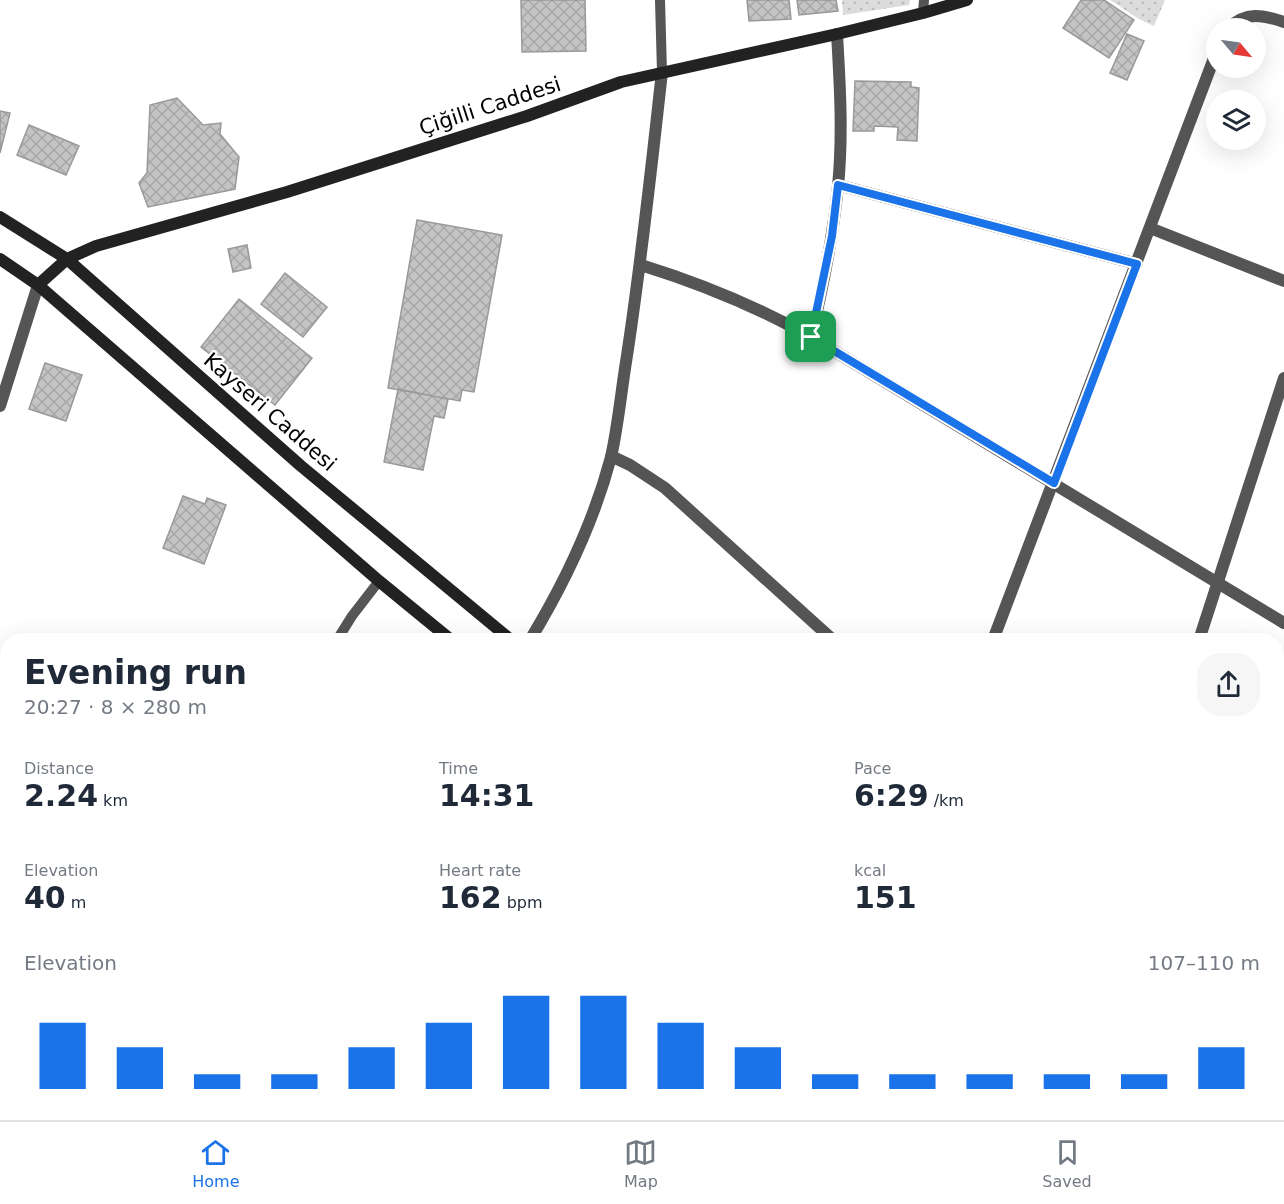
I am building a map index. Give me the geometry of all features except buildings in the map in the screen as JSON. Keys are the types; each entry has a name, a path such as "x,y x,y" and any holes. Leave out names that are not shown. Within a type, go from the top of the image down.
{"main road":[{"name":"Çiğilli Caddesi","path":"38,285 67,259 96,246 287,192 527,116 621,82 837,34 967,0"},
{"name":"Kayseri Caddesi","path":"0,217 67,259 301,466 503,633"},
{"path":"0,259 38,285 379,581 443,633"}],"street":[{"path":"1245,18 1264,15 1284,22"},
{"path":"811,337 832,236 838,185 840,124 837,34"},
{"path":"534,633 576,552 611,456 641,265 662,72"},
{"path":"996,633 1206,78"},
{"path":"838,185 1137,264"},
{"path":"1150,228 1284,281"},
{"path":"641,265 687,279 772,315 1284,622"},
{"path":"0,406 38,285"},
{"path":"1201,633 1284,378"},
{"path":"611,456 630,465 665,488 825,633"}],"lane":[{"path":"660,0 662,72"},
{"path":"923,13 924,0"},
{"path":"341,633 379,581"}],"shaded area":[{"path":"842,0 910,0 909,5 843,15"},
{"path":"1110,0 1165,0 1154,26"}],"route":[{"path":"838,185 1137,264 1054,483 811,337 832,236 838,185"}]}
